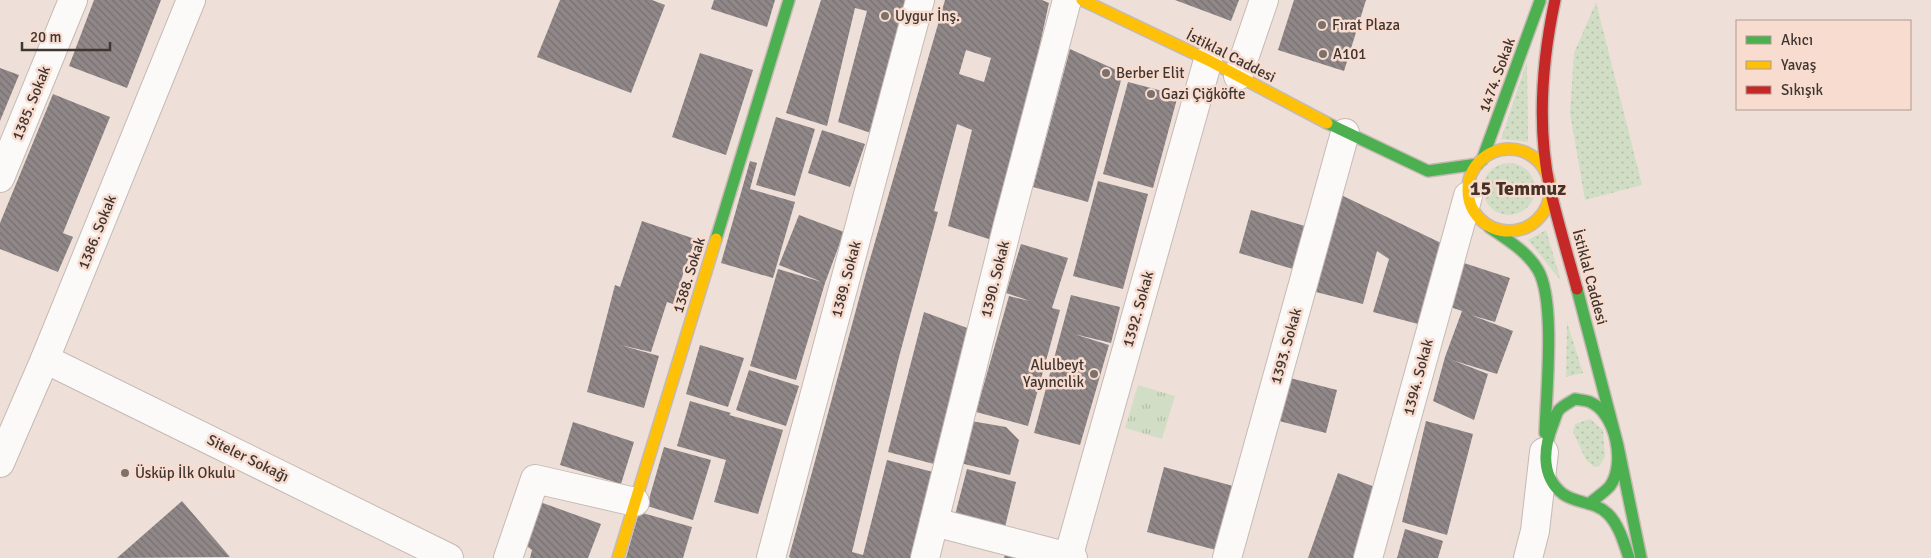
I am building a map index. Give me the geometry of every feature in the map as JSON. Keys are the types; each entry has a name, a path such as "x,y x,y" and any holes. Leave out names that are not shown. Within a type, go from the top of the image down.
{"street":[{"name":"1385. Sokak","path":"0,178 72,0"},
{"name":"1386. Sokak","path":"0,463 45,359 192,0"},
{"name":"1388. Sokak","path":"618,558 789,0"},
{"name":"1389. Sokak","path":"771,558 920,0"},
{"name":"1390. Sokak","path":"925,558 1008,224 1068,0"},
{"name":"İstiklal Caddesi","path":"1082,0 1208,60 1345,133 1428,171 1480,162"},
{"path":"1238,76 1264,0"},
{"name":"1474. Sokak","path":"1480,162 1541,0"},
{"name":"İstiklal Caddesi","path":"1555,0 1544,56 1543,127 1550,188 1618,446 1642,558"},
{"name":"1392. Sokak","path":"1070,558 1208,60"},
{"name":"1393. Sokak","path":"1227,558 1345,133"},
{"path":"1488,226 1500,231 1525,228 1536,222 1544,212 1549,201 1550,188 1547,175 1531,155 1518,150 1505,149 1493,152 1480,162 1468,182 1468,196 1471,208 1488,226 1522,251 1538,270 1548,302 1544,452 1535,531 1528,558"},
{"name":"1394. Sokak","path":"1368,558 1468,196"},
{"name":"Siteler Sokağı","path":"45,359 450,558"},
{"path":"1578,399 1594,404 1605,412 1618,446 1615,470 1609,487 1602,497 1589,504 1571,498 1553,485 1547,474 1544,452 1550,426 1563,405 1578,399"},
{"path":"508,558 535,479 635,502"},
{"path":"1535,531 1554,507 1571,502 1596,505 1611,518 1622,533 1629,558"},
{"path":"934,522 1070,558"}],"green space":[{"path":"1596,2 1642,185 1585,200 1570,113 1574,53"},
{"path":"1527,61 1528,142 1501,139"},
{"path":"1504,163 1514,163 1528,170 1535,184 1535,194 1528,208 1514,215 1504,215 1494,211 1487,204 1483,194 1483,184 1487,174 1494,167"},
{"path":"1546,230 1561,281 1528,240"},
{"path":"1567,322 1583,373 1566,377"},
{"path":"1138,385 1175,396 1162,439 1125,428"},
{"path":"1590,419 1603,430 1605,457 1599,466 1594,467 1586,460 1573,432 1575,424"}],"building":[{"path":"94,0 161,0 127,88 69,66"},
{"path":"560,0 652,0 665,5 631,93 537,57"},
{"path":"714,0 775,0 767,27 711,9"},
{"path":"821,0 909,0 874,134 838,122 867,11 855,8 827,126 786,113"},
{"path":"945,0 1042,0 1049,3 1026,108 992,240 948,226 972,130 957,124 934,211 938,212 899,357 852,552 863,555 887,460 933,472 912,558 791,558 789,557 866,273","holes":["966,50 991,58 984,82 959,74"]},
{"path":"1175,0 1239,0 1231,21"},
{"name":"Fırat Plaza","path":"1294,0 1366,0 1344,71 1278,50"},
{"path":"1070,49 1123,73 1088,202 1033,187"},
{"path":"700,53 753,70 726,155 672,137"},
{"path":"0,68 19,75 0,121"},
{"path":"1128,82 1178,95 1153,188 1103,174"},
{"path":"53,94 110,117 63,233 73,237 58,272 0,249 0,223"},
{"path":"776,117 815,129 795,196 756,185"},
{"path":"822,130 865,144 850,187 808,173"},
{"path":"750,161 757,163 750,189 795,202 773,278 721,263"},
{"path":"1098,181 1148,194 1123,289 1073,276"},
{"path":"1339,194 1441,243 1418,324 1373,312 1389,259 1377,251 1363,304 1308,290"},
{"path":"1251,210 1305,226 1293,269 1239,253"},
{"path":"799,215 844,232 825,283 796,380 750,366 778,269 822,282 779,265"},
{"path":"642,221 695,239 673,304 667,302 651,352 620,345 659,356 644,408 587,392 615,285 620,287"},
{"path":"1021,244 1068,258 1052,308 1060,310 1028,426 976,412 1009,296 1030,301 1006,293"},
{"path":"1464,263 1510,278 1495,322 1471,315 1513,331 1497,374 1452,360 1488,374 1474,420 1433,401 1445,357 1462,311 1450,307"},
{"path":"1071,295 1120,307 1111,343 1074,334 1109,345 1080,445 1034,433"},
{"path":"924,312 970,329 934,464 888,452"},
{"path":"700,345 744,358 728,407 686,394"},
{"path":"749,370 799,386 786,426 736,410"},
{"path":"1290,378 1337,390 1326,433 1279,421"},
{"path":"690,401 731,413 729,415 783,430 758,514 714,502 726,460 677,446"},
{"path":"971,421 1006,427 1019,440 1010,475 960,463"},
{"path":"1426,421 1473,434 1447,535 1402,522"},
{"path":"573,422 634,442 621,484 560,465"},
{"path":"664,447 711,460 693,520 647,506"},
{"path":"1164,467 1233,486 1216,550 1147,532"},
{"path":"967,469 1016,482 1005,527 955,515"},
{"path":"1338,473 1380,489 1359,558 1308,558"},
{"path":"182,501 230,557 117,558"},
{"path":"540,502 601,524 588,558 530,558 532,550 524,544"},
{"path":"639,512 692,527 683,558 626,558"},
{"path":"1405,529 1443,541 1438,558 1397,558"},
{"path":"1005,554 1019,558 1004,558"}],"traffic: fast":[{"path":"716,239 789,0"},
{"path":"1482,160 1540,1"},
{"path":"1327,123 1428,171 1478,164"},
{"path":"1489,227 1528,257 1538,270 1544,284 1547,303 1549,348 1545,433"},
{"path":"1577,289 1618,446 1641,558"},
{"path":"1589,504 1591,502 1605,491 1610,486 1615,477 1618,453 1612,428 1599,408 1590,402 1575,399 1558,411 1550,433 1546,452 1547,470 1550,479 1563,494 1574,500 1597,507 1608,514 1618,529 1629,558"}],"traffic: slow":[{"path":"1082,0 1208,60 1327,123"},
{"path":"1509,149 1525,152 1538,161 1547,174 1550,190 1547,206 1538,219 1525,228 1509,231 1493,228 1480,219 1471,206 1468,190 1471,174 1480,161 1493,152 1509,149"},
{"path":"618,558 716,239"}],"traffic: jam":[{"path":"1555,0 1544,71 1543,142 1550,189 1577,289"}],"place":[{"name":"Uygur İnş.","path":"885,16"},
{"name":"Fırat Plaza","path":"1322,25"},
{"name":"A101","path":"1323,54"},
{"name":"Berber Elit","path":"1106,73"},
{"name":"Gazi Çiğköfte","path":"1151,94"},
{"name":"Alulbeyt Yayıncılık","path":"1094,374"},
{"name":"Üsküp İlk Okulu","path":"125,473"}],"district":[{"name":"15 Temmuz","path":"1518,188"}]}
